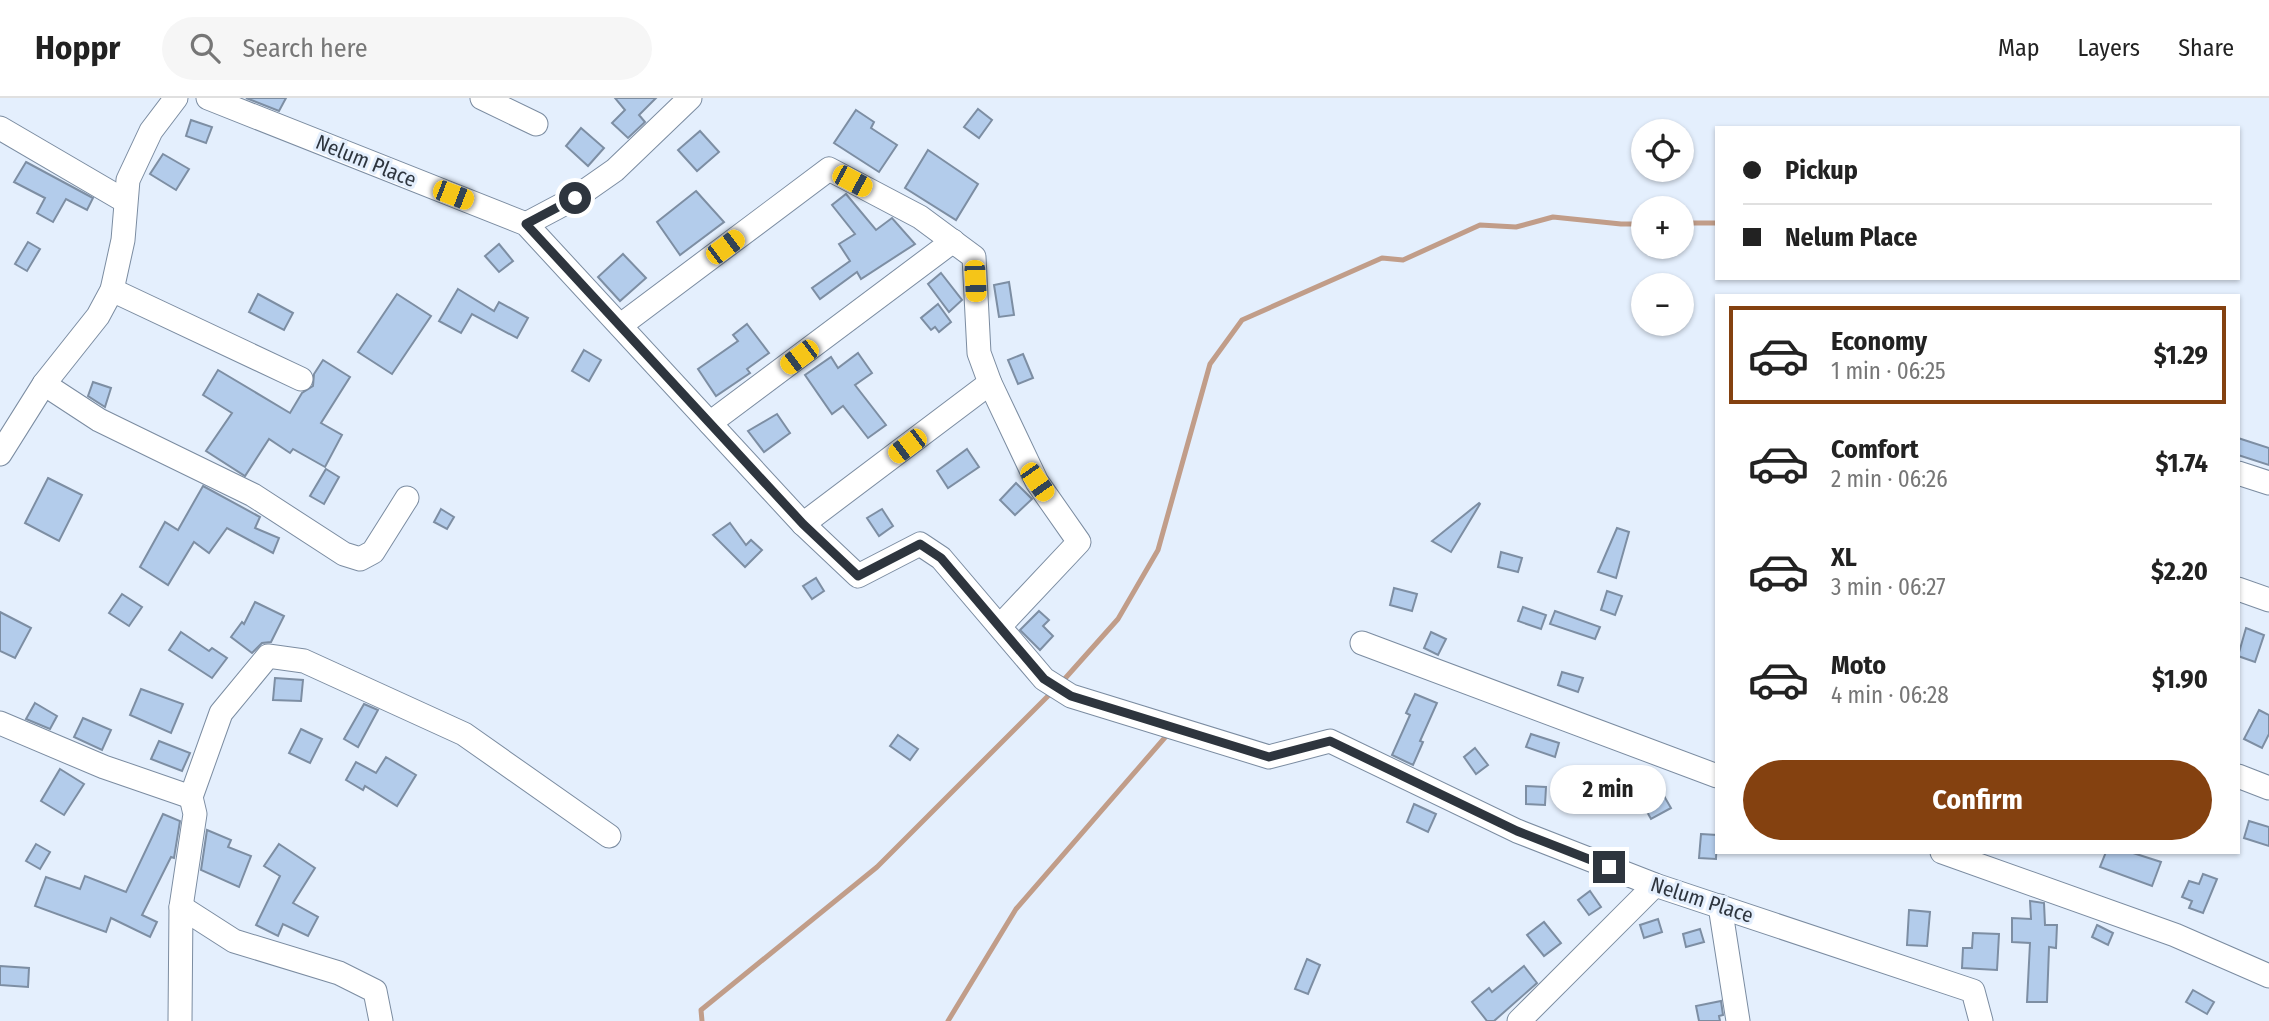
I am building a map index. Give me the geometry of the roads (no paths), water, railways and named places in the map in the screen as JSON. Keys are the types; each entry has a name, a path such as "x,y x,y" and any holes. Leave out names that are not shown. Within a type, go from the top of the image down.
{"street":[{"path":"0,454 44,384 97,316 112,290 123,240 128,180 151,131 176,98"},
{"name":"Nelum Place","path":"208,98 526,224 803,524 858,576 920,544 941,558 1044,679 1071,696 1269,757 1330,741 1517,831 1655,885 1973,991 1981,1021"},
{"path":"481,98 536,124"},
{"path":"526,224 575,198 615,170 690,98"},
{"path":"0,128 125,201"},
{"path":"621,324 829,169 920,217 974,257 979,353 990,383 1037,482 1079,542 1000,626"},
{"path":"710,423 953,241"},
{"path":"112,290 301,379"},
{"path":"803,524 990,383"},
{"path":"44,384 99,420 253,495 344,554 360,559 373,552 407,498"},
{"path":"2240,474 2269,483"},
{"path":"2240,590 2269,600"},
{"path":"1362,643 1715,775"},
{"path":"180,1021 181,907 195,814 191,797 221,713 268,656 304,661 464,734 609,836"},
{"path":"0,723 104,767 191,797"},
{"path":"2240,777 2269,788"},
{"path":"1948,854 2175,935 2269,976"},
{"path":"1519,1021 1655,885"},
{"path":"1720,906 1738,1021"},
{"path":"181,907 234,941 339,973 374,991 381,1021"}],"waterway":[{"path":"1061,683 1118,619 1158,550 1210,364 1242,320 1382,258 1403,260 1480,225 1516,227 1553,217 1631,224"},
{"path":"1694,223 1715,223"},
{"path":"702,1021 701,1010 877,867 1052,692"},
{"path":"948,1021 1016,909 1168,734"}]}
